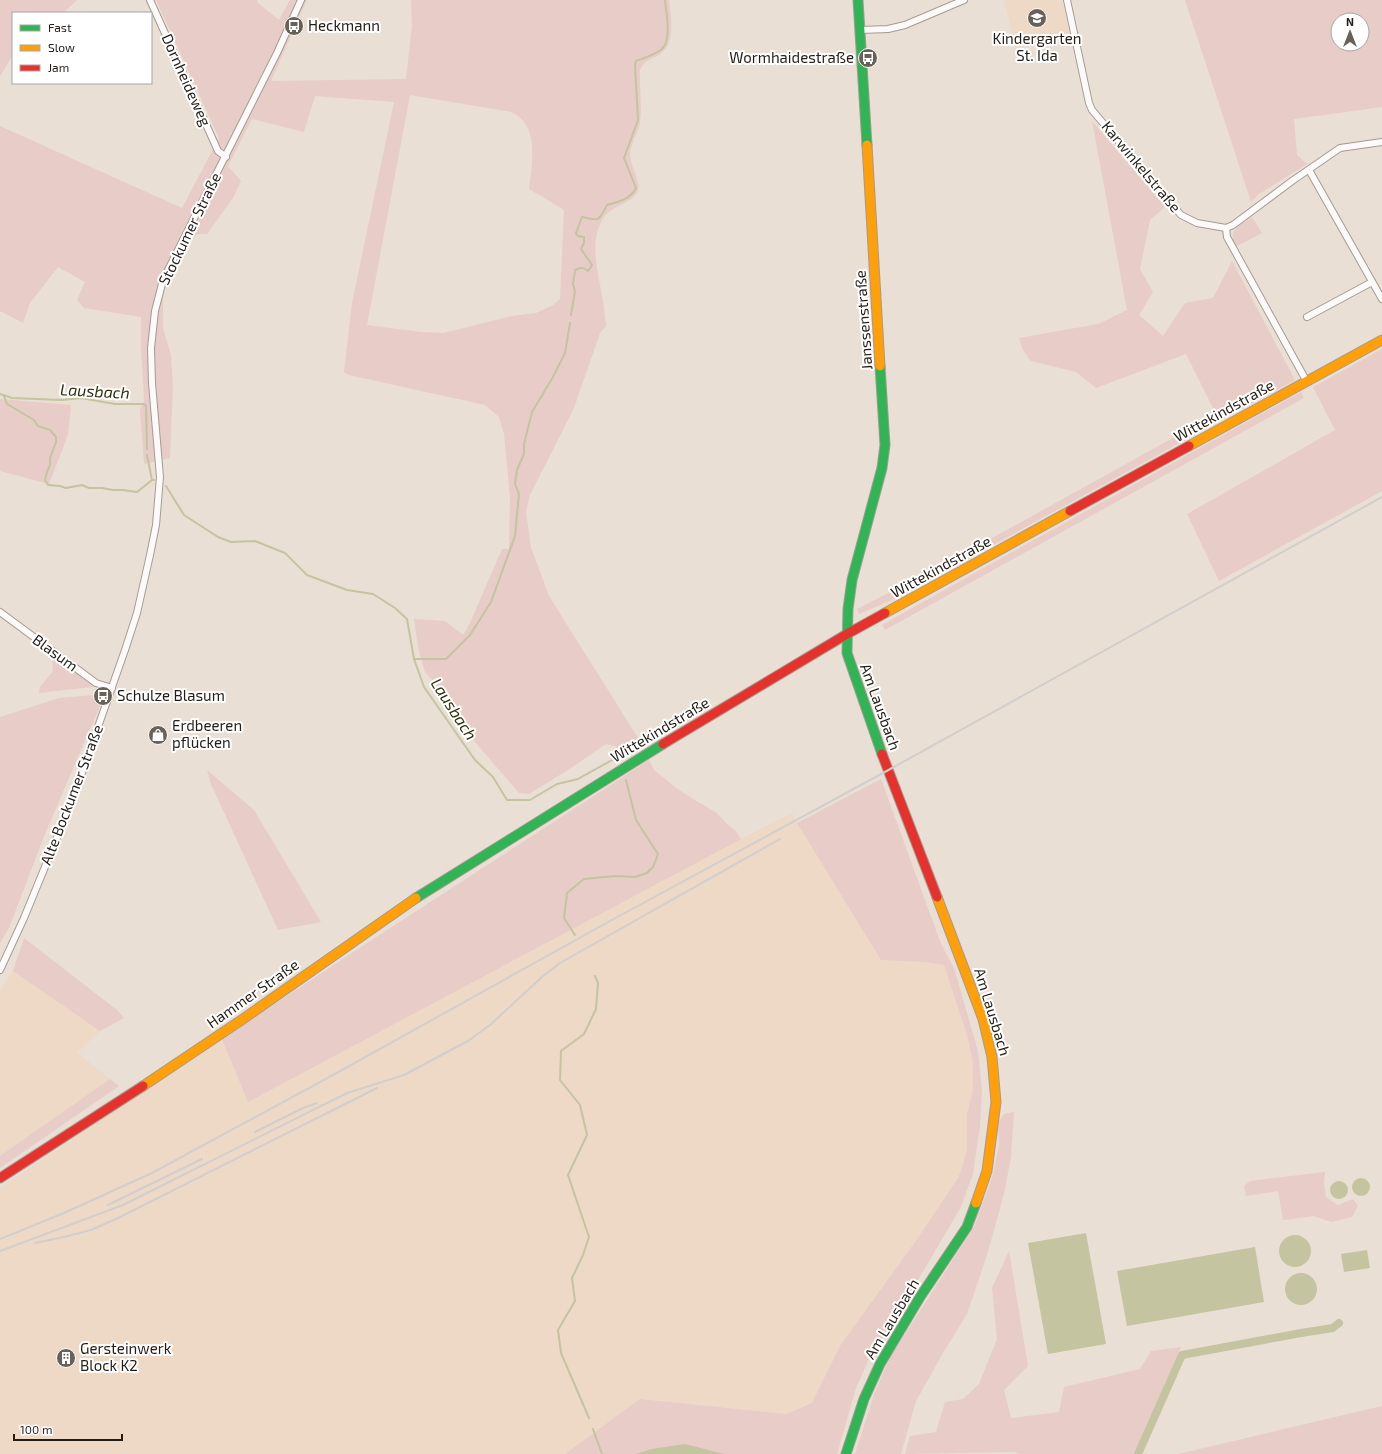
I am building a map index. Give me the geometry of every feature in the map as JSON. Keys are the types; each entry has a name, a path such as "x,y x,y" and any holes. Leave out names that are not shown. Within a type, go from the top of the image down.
{"main road":[{"name":"Janssenstraße","path":"847,634 848,609 852,580 882,468 885,445 858,0"},
{"name":"Wittekindstraße","path":"520,832 764,682 847,634 1382,340"},
{"name":"Am Lausbach","path":"846,1454 864,1399 880,1364 920,1297 967,1227 983,1186 987,1171 996,1102 992,1057 982,1019 964,966 888,770 851,666 847,653 847,634"},
{"name":"Hammer Straße","path":"0,1178 243,1019 390,915 520,832"}],"street":[{"name":"Dornheideweg","path":"150,0 218,151 226,157"},
{"name":"Stockumer Straße","path":"159,498 160,477 151,366 153,324 163,280 277,54 301,0"},
{"path":"860,30 888,29 905,25 964,0"},
{"name":"Karwinkelstraße","path":"1067,0 1089,103 1092,110 1181,215 1188,220 1197,223 1226,228"},
{"path":"1307,382 1227,237 1226,228 1233,225 1330,153 1340,148 1382,142"},
{"path":"1309,170 1382,299"},
{"path":"1308,317 1372,282"},
{"name":"Alte Bockumer Straße","path":"0,970 24,918 65,819 112,688 137,613 156,525 159,498"},
{"name":"Blasum","path":"0,612 96,683 112,688"}],"shaded area":[{"path":"0,0 77,0 64,12 12,12 12,57 0,76"},
{"path":"156,0 257,0 258,3 279,20 290,0 307,0 271,81 406,79 412,26 411,0 669,0 671,29 668,44 660,54 644,63 640,71 640,123 631,147 630,155 639,187 638,191 636,195 613,209 605,216 600,224 597,234 597,266 606,326 600,333 574,408 530,495 526,512 531,547 549,596 640,741 624,754 615,746 606,744 529,794 519,793 475,742 434,682 425,672 419,652 414,619 445,621 463,635 470,623 502,549 509,549 510,497 504,434 499,417 485,405 349,375 344,372 352,303 394,102 315,96 304,132 252,119 228,166 241,181 233,198 207,234 197,234 182,255 168,278 163,298 163,328 171,355 173,386 170,458 144,464 140,410 144,401 141,317 84,308 77,300 85,282 58,267 30,303 23,323 0,311 0,126 182,208 219,138","holes":["410,95 511,112 520,118 530,135 532,146 532,168 529,189 564,210 560,299 553,305 536,313 512,316 443,333 421,332 367,325"]},
{"name":"Kindergarten St. Ida","path":"1004,0 1062,0 1070,36 1016,47"},
{"path":"1185,0 1382,0 1382,107 1294,119 1297,155 1307,164 1259,194 1251,202"},
{"path":"1092,121 1165,207 1150,220 1140,269 1153,292 1139,315 1163,336 1185,303 1213,298 1232,261 1295,380 894,599 859,614 857,609 951,561 1216,414 1186,354 1096,388 1076,372 1031,361 1023,350 1019,338 1098,324 1127,310"},
{"path":"1252,217 1262,233 1235,247 1233,241 1234,232 1239,226"},
{"path":"1382,349 1382,491 1219,581 1187,514 1335,430 1313,387"},
{"path":"1301,392 1304,398 885,630 882,625 1014,551"},
{"path":"0,399 71,405 68,435 49,484 0,471"},
{"path":"52,651 100,686 39,693 40,687 53,671"},
{"path":"105,694 45,834 9,928 0,943 0,717 59,698"},
{"path":"649,760 654,770 675,787 717,813 735,830 741,839 248,1102 222,1039"},
{"path":"207,770 254,810 321,922 278,930 211,784"},
{"path":"881,779 941,944 954,968 978,1051 982,1091 980,1126 973,1174 961,1207 870,1357 856,1388 837,1454 565,1454 640,1399 786,1414 812,1403 840,1346 915,1242 958,1178 967,1150 967,1115 973,1089 973,1063 967,1035 944,965 925,962 881,960 797,823"},
{"path":"792,813 881,960 925,962 944,965 967,1035 973,1063 973,1089 967,1115 967,1150 958,1178 915,1242 840,1346 812,1403 786,1414 640,1399 565,1454 0,1454 0,1188 222,1039 248,1101 725,847"},
{"path":"24,938 117,1010 124,1018 100,1031 13,971"},
{"path":"13,971 100,1031 77,1053 110,1079 0,1156 0,991"},
{"path":"110,1079 119,1086 0,1168 0,1156"},
{"path":"1014,1112 1011,1157 1004,1194 987,1255 967,1314 916,1401 901,1454 855,1454 874,1394 891,1356 974,1227 992,1178 999,1146 998,1123 1004,1114"},
{"path":"1325,1172 1324,1182 1326,1197 1338,1205 1353,1199 1358,1206 1352,1217 1331,1222 1314,1216 1283,1220 1278,1191 1246,1196 1244,1186 1250,1181"},
{"path":"1357,1178 1365,1178 1370,1183 1368,1194 1365,1196 1357,1196 1352,1191 1352,1183"},
{"path":"1335,1181 1343,1181 1348,1186 1346,1197 1343,1199 1335,1199 1330,1194 1330,1186"},
{"path":"1086,1233 1106,1344 1048,1354 1028,1243"},
{"path":"1295,1235 1301,1236 1308,1242 1311,1251 1310,1257 1304,1264 1295,1267 1289,1266 1282,1260 1279,1251 1280,1245 1286,1238"},
{"path":"1255,1247 1264,1302 1127,1326 1117,1271"},
{"path":"1367,1250 1370,1268 1344,1272 1341,1254"},
{"path":"1009,1251 1028,1366 1004,1390 1011,1418 1059,1412 1064,1387 1140,1369 1151,1351 1181,1347 1137,1454 1020,1454 1014,1452 905,1454 910,1436 936,1432 945,1402 963,1399 979,1384 997,1339 992,1288"},
{"path":"1301,1273 1307,1274 1314,1280 1317,1289 1316,1295 1310,1302 1301,1305 1295,1304 1288,1298 1285,1289 1286,1283 1292,1276"},
{"path":"1382,1406 1382,1454 1178,1454"},
{"path":"685,1444 724,1454 636,1454 652,1449"}],"waterway":[{"path":"571,315 575,291 573,284 575,270 582,268 588,271 592,265 581,249 584,243 584,237 578,236 576,233 582,217 598,219 602,215 607,205 628,197 636,188 624,158 638,120 635,65 636,61 656,53 665,45 668,33 665,0"},
{"path":"414,659 446,659 470,635 491,602 515,536 519,494 515,484 517,470 524,454 524,444 532,412 553,377 565,353 570,323"},
{"name":"Lausbach","path":"0,394 12,398 62,400 81,398 115,404 144,404 146,406 147,449"},
{"path":"4,396 7,404 34,420 38,426 50,430 56,437 56,442 50,458 50,465 45,480 48,485 66,488 82,485 89,488 137,492 152,480"},
{"name":"Lausbach","path":"147,455 152,480 154,480"},
{"name":"Lausbach","path":"166,486 184,515 218,537 231,542 255,541 285,553 307,575 347,590 373,594 395,608 407,619 414,659 424,687 475,760 493,777 507,800 530,800 557,784 578,779 612,760 616,760"},
{"name":"Lausbach","path":"575,935 564,918 567,893 584,879 615,876 635,877 647,873 653,867 658,854 636,820 626,780"},
{"name":"Lausbach","path":"589,1418 561,1353 558,1330 575,1301 572,1278 583,1255 589,1237 568,1175 587,1135 580,1105 560,1080 561,1051 584,1034 596,1009 598,983 595,976"},
{"path":"1138,1454 1182,1355 1333,1328 1339,1323"},
{"name":"Lausbach","path":"593,1429 602,1454"}],"railway":[{"path":"0,1239 64,1213 152,1173 333,1075 610,921 883,773 1382,497"},
{"path":"0,1251 123,1205 347,1093 404,1075 468,1041 490,1025 543,976 560,963 780,839"},
{"path":"35,1243 91,1230 118,1218 377,1088"},
{"path":"255,1132 303,1108 317,1103"},
{"path":"108,1205 202,1159"}],"traffic: fast":[{"path":"858,0 867,145"},
{"path":"880,366 885,445 882,468 852,580 848,609 847,653 882,754"},
{"path":"416,898 663,744"},
{"path":"846,1454 864,1399 880,1364 920,1297 967,1227 976,1203"}],"traffic: slow":[{"path":"867,145 880,366"},
{"path":"1189,446 1382,340"},
{"path":"885,613 1070,511"},
{"path":"937,897 983,1019 992,1057 996,1102 987,1171 976,1203"},
{"path":"143,1086 243,1019 416,898"}],"traffic: jam":[{"path":"1070,511 1189,446"},
{"path":"663,744 847,634 885,613"},
{"path":"882,754 937,897"},
{"path":"0,1178 143,1086"}],"place":[{"name":"Kindergarten St. Ida","path":"1037,18"},
{"name":"Heckmann","path":"294,26"},
{"name":"Wormhaidestraße","path":"868,58"},
{"name":"Schulze Blasum","path":"103,696"},
{"name":"Erdbeeren pflücken","path":"158,735"},
{"name":"Gersteinwerk Block K2","path":"66,1358"}]}
